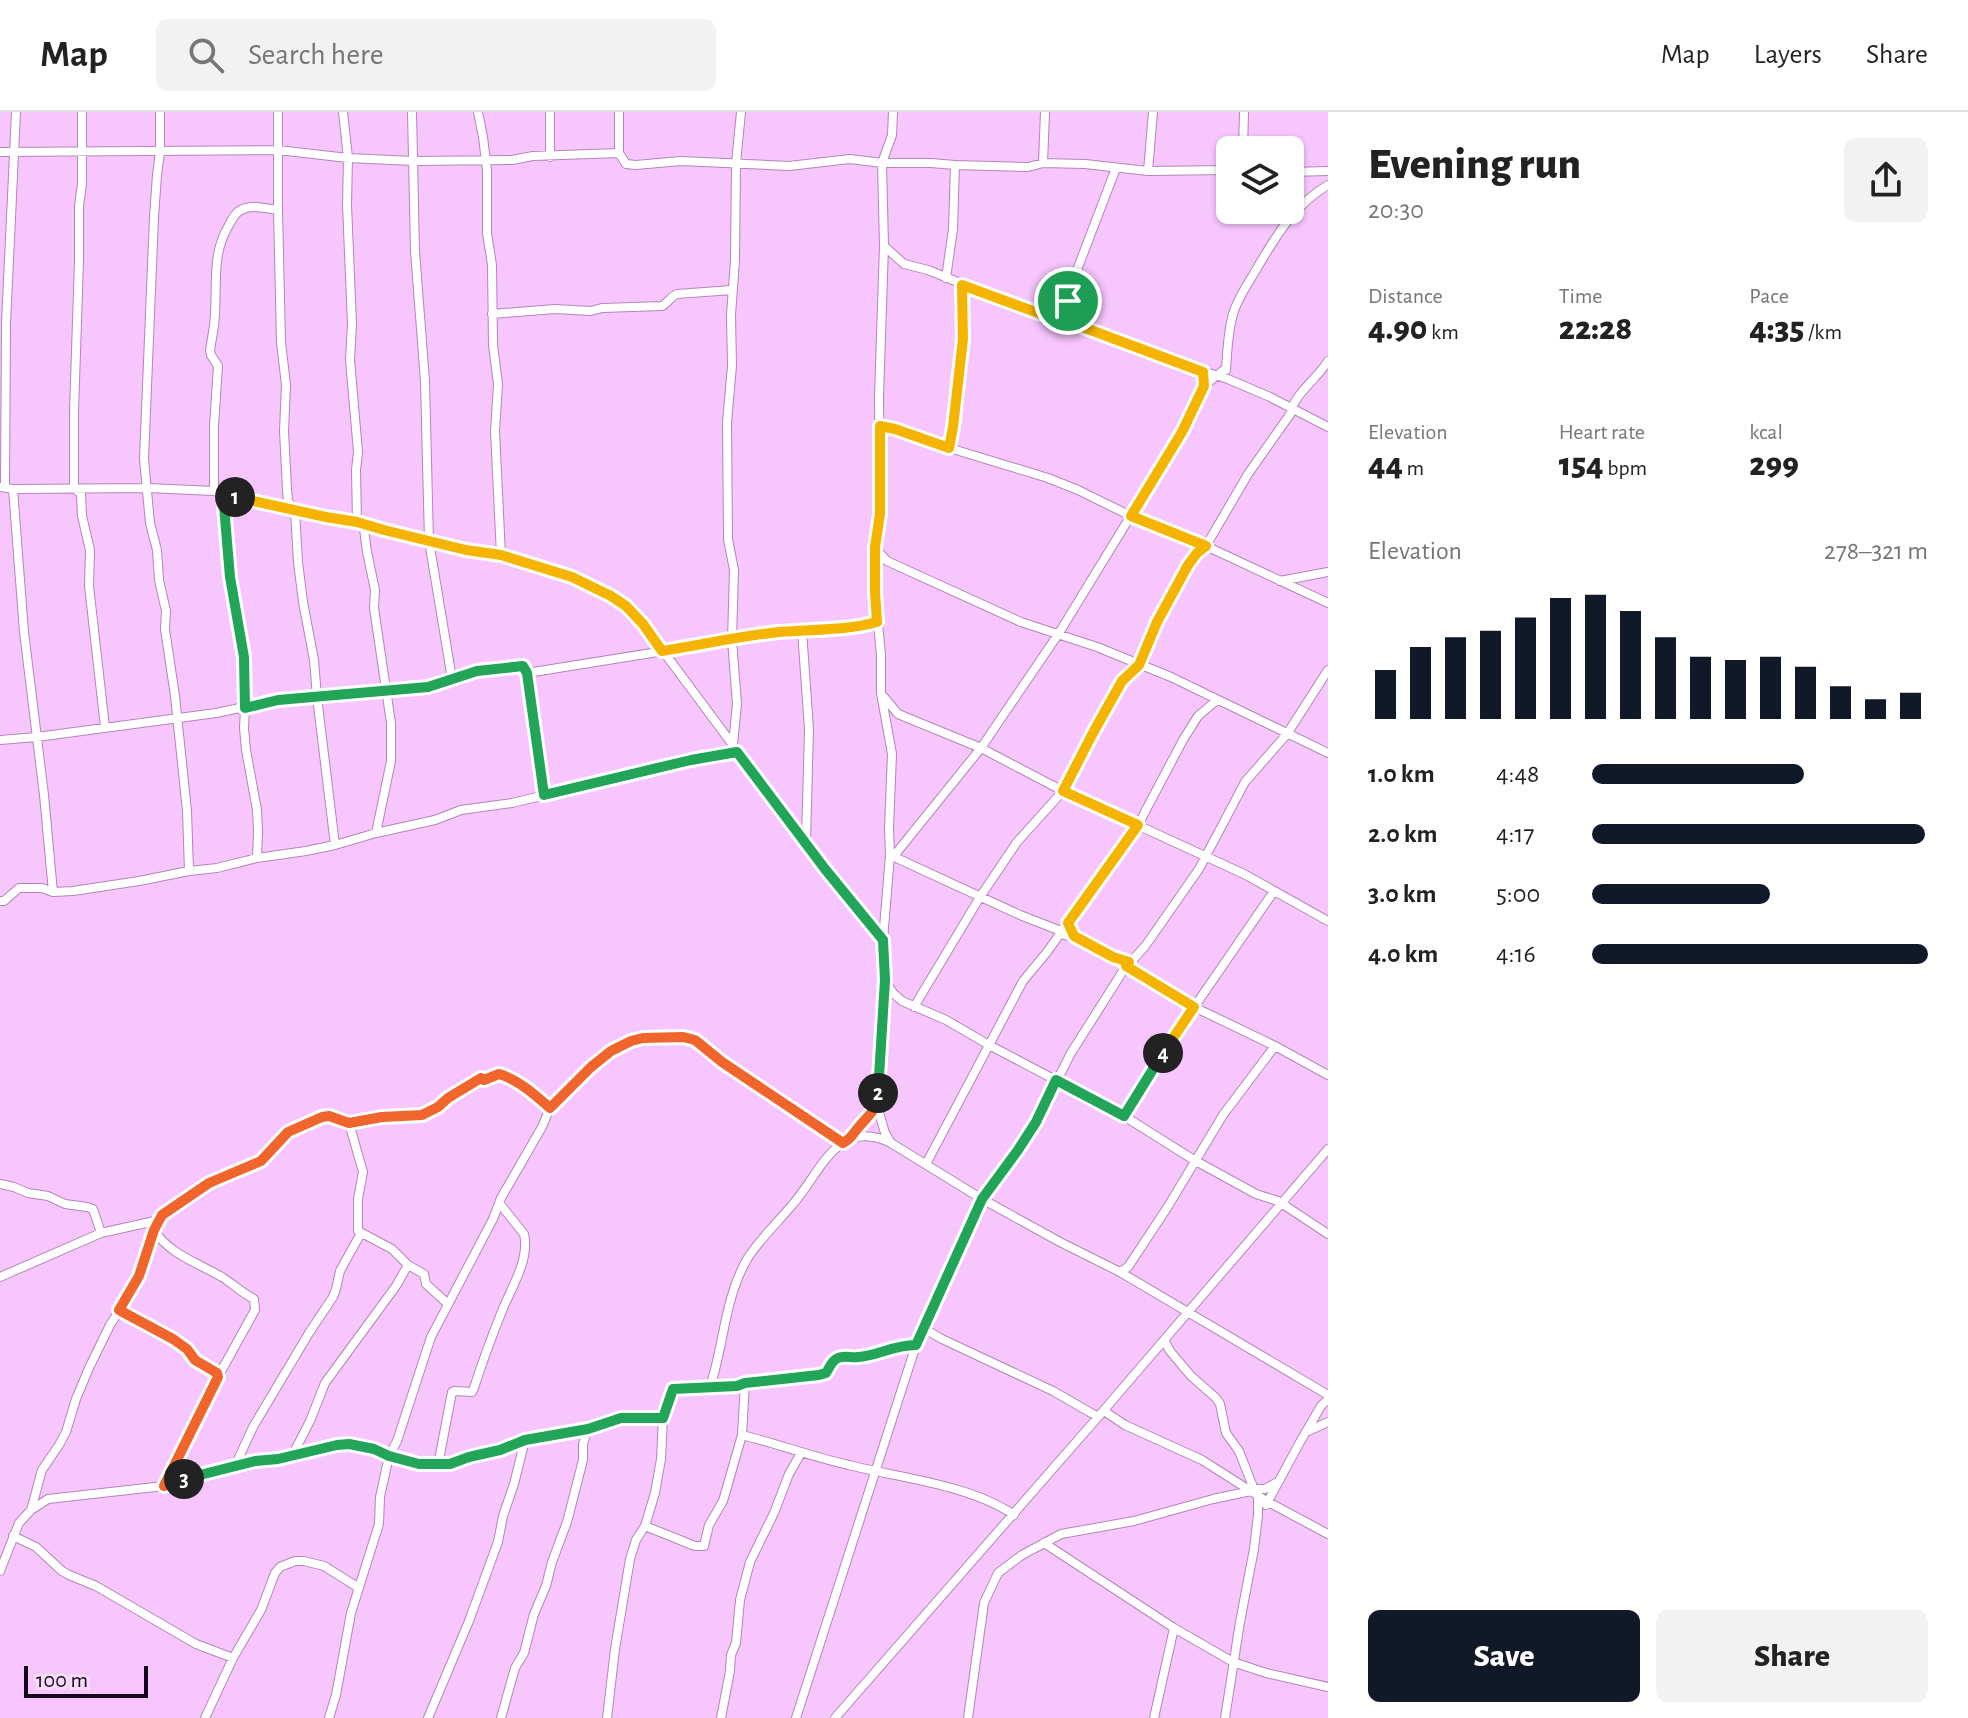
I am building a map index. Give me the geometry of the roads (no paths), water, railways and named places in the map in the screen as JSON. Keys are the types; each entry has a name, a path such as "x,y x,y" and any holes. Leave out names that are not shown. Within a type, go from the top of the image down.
{"street":[{"path":"16,112 6,323 6,487 53,892"},
{"path":"82,112 74,488 81,494 82,516 90,550 89,586 105,727"},
{"path":"160,112 144,459 150,523 166,611 165,629 187,811 189,871"},
{"path":"278,112 281,342 286,385 288,501 295,511 298,562 314,660 335,845"},
{"path":"343,112 348,158 350,360 358,452 357,522 364,529 375,590 374,608 391,723 391,761 376,833"},
{"path":"412,112 415,251 425,381 429,541 452,679"},
{"path":"478,112 487,170 487,233 492,265 501,555"},
{"path":"550,112 550,157"},
{"path":"619,112 619,153 626,164 636,165 681,161 789,166 850,159 882,163 1028,167 1043,163 1148,171 1216,170"},
{"path":"735,748 734,570 728,539 727,422 732,366 736,163 741,112"},
{"path":"891,1143 881,1123 877,1105 885,980 883,940 892,856 889,828 892,754 881,693 875,547 880,514 879,352 884,270 882,163 892,135 893,112"},
{"path":"1043,163 1045,112"},
{"path":"1148,171 1153,112"},
{"path":"1243,136 1244,112"},
{"path":"0,152 278,150 413,161 512,160 578,153 619,153"},
{"path":"946,278 953,229 955,165"},
{"path":"1077,325 1068,301 1069,291 1116,168"},
{"path":"1304,172 1328,171"},
{"path":"1228,379 1226,368 1233,313 1241,294 1277,234 1302,204 1328,185"},
{"path":"257,858 258,821 244,728 244,657 218,492 214,426 218,366 210,350 215,315 214,281 222,236 240,210 250,207 278,210"},
{"path":"884,246 904,264 1228,379 1328,427"},
{"path":"884,270 904,264"},
{"path":"949,448 963,339 962,285"},
{"path":"492,314 662,306 677,294 732,290"},
{"path":"1041,314 1068,301"},
{"path":"914,1007 1017,842 1063,791 1122,681 1139,665 1157,622 1188,565 1206,546 1248,474 1291,413 1291,407 1299,395 1328,361"},
{"path":"892,856 981,748 1059,633 1182,432 1204,386 1226,368"},
{"path":"1203,372 1204,386"},
{"path":"1299,395 1304,414"},
{"path":"880,426 1048,478 1328,603"},
{"path":"6,487 218,492 357,522 466,550 501,555 572,577 611,596 643,624 883,940"},
{"path":"875,547 887,561 1021,622 1059,633 1171,677 1328,753"},
{"path":"875,571 898,566"},
{"path":"1279,581 1328,572"},
{"path":"527,673 776,633 845,629 877,622"},
{"path":"802,631 809,729 806,842"},
{"path":"0,740 177,718 278,700 428,687 477,671 523,666 527,673 544,795"},
{"path":"796,1718 916,1345 982,1199 1036,1122 1071,1053 1126,966 1146,945 1199,869 1245,782 1287,734 1328,670"},
{"path":"881,693 898,714 981,748 1063,791 1244,874 1328,921"},
{"path":"926,1164 1023,981 1138,825 1198,716 1217,700"},
{"path":"0,901 19,888 73,891 335,845 435,820 461,810 512,803 735,748"},
{"path":"892,856 1074,936 1194,1007 1328,1075"},
{"path":"1124,1116 1151,1070 1274,891"},
{"path":"1068,923 1074,936"},
{"path":"885,980 902,1001 946,1020 1124,1116 1194,1160 1277,1202 1328,1234"},
{"path":"329,1718 351,1613 379,1524 380,1497 389,1456 397,1441 431,1337 550,1108 611,1051 643,1038 683,1037 695,1040 722,1062 843,1143"},
{"path":"1126,1272 1223,1115 1275,1046"},
{"path":"31,1510 42,1470 66,1432 89,1368 139,1276 154,1230 166,1211 209,1183 261,1161 296,1127 322,1117 329,1116 349,1123 422,1115 481,1078 484,1080 499,1074 532,1092 550,1108"},
{"path":"710,1387 724,1323 746,1260 799,1198 827,1156 852,1138 877,1105"},
{"path":"349,1123 363,1172 357,1228 392,1249 408,1265 424,1274 426,1284 448,1304"},
{"path":"852,1138 879,1137 891,1143 1060,1242 1126,1272 1187,1313 1328,1397 1258,1515"},
{"path":"835,1718 1275,1211 1277,1202 1328,1149"},
{"path":"0,1184 48,1196 65,1204 93,1209 101,1233"},
{"path":"438,1465 452,1392 472,1392 524,1256 524,1234 500,1204"},
{"path":"0,1277 101,1233 159,1220"},
{"path":"154,1230 177,1252 199,1267 222,1277 255,1302 255,1310 164,1486"},
{"path":"235,1466 253,1427 333,1297 340,1271 361,1233"},
{"path":"292,1456 325,1383 408,1265"},
{"path":"119,1310 173,1339 187,1349 195,1360 216,1372 218,1377"},
{"path":"923,1328 1202,1460 1268,1502 1328,1534"},
{"path":"1164,1340 1191,1376 1220,1404 1226,1433 1239,1451 1258,1515 1225,1718"},
{"path":"607,1718 630,1559 636,1540 645,1526 660,1470 663,1418 673,1389 737,1386 819,1375 826,1373 836,1359 859,1358 895,1347 916,1345"},
{"path":"645,1526 695,1546 704,1546 709,1525 723,1501 742,1435 745,1383"},
{"path":"0,1571 19,1523 48,1499 164,1486 235,1466 337,1445 374,1449 419,1464 450,1464 525,1440 588,1429 621,1418 663,1418"},
{"path":"1306,1432 1328,1422"},
{"path":"501,1718 515,1668 524,1653 534,1614 567,1522 588,1429"},
{"path":"742,1435 801,1453 972,1495 1014,1515"},
{"path":"428,1718 498,1542 525,1440"},
{"path":"721,1718 731,1655 736,1643 740,1600 750,1562 801,1453"},
{"path":"968,1718 984,1603 998,1573 1022,1555 1061,1534 1134,1521 1253,1493 1279,1480"},
{"path":"13,1536 36,1547 69,1575 96,1586 196,1644 233,1658"},
{"path":"1044,1543 1174,1628 1233,1662 1328,1687"},
{"path":"205,1718 280,1567 295,1561 324,1566 359,1588"},
{"path":"1154,1718 1174,1628"}]}
